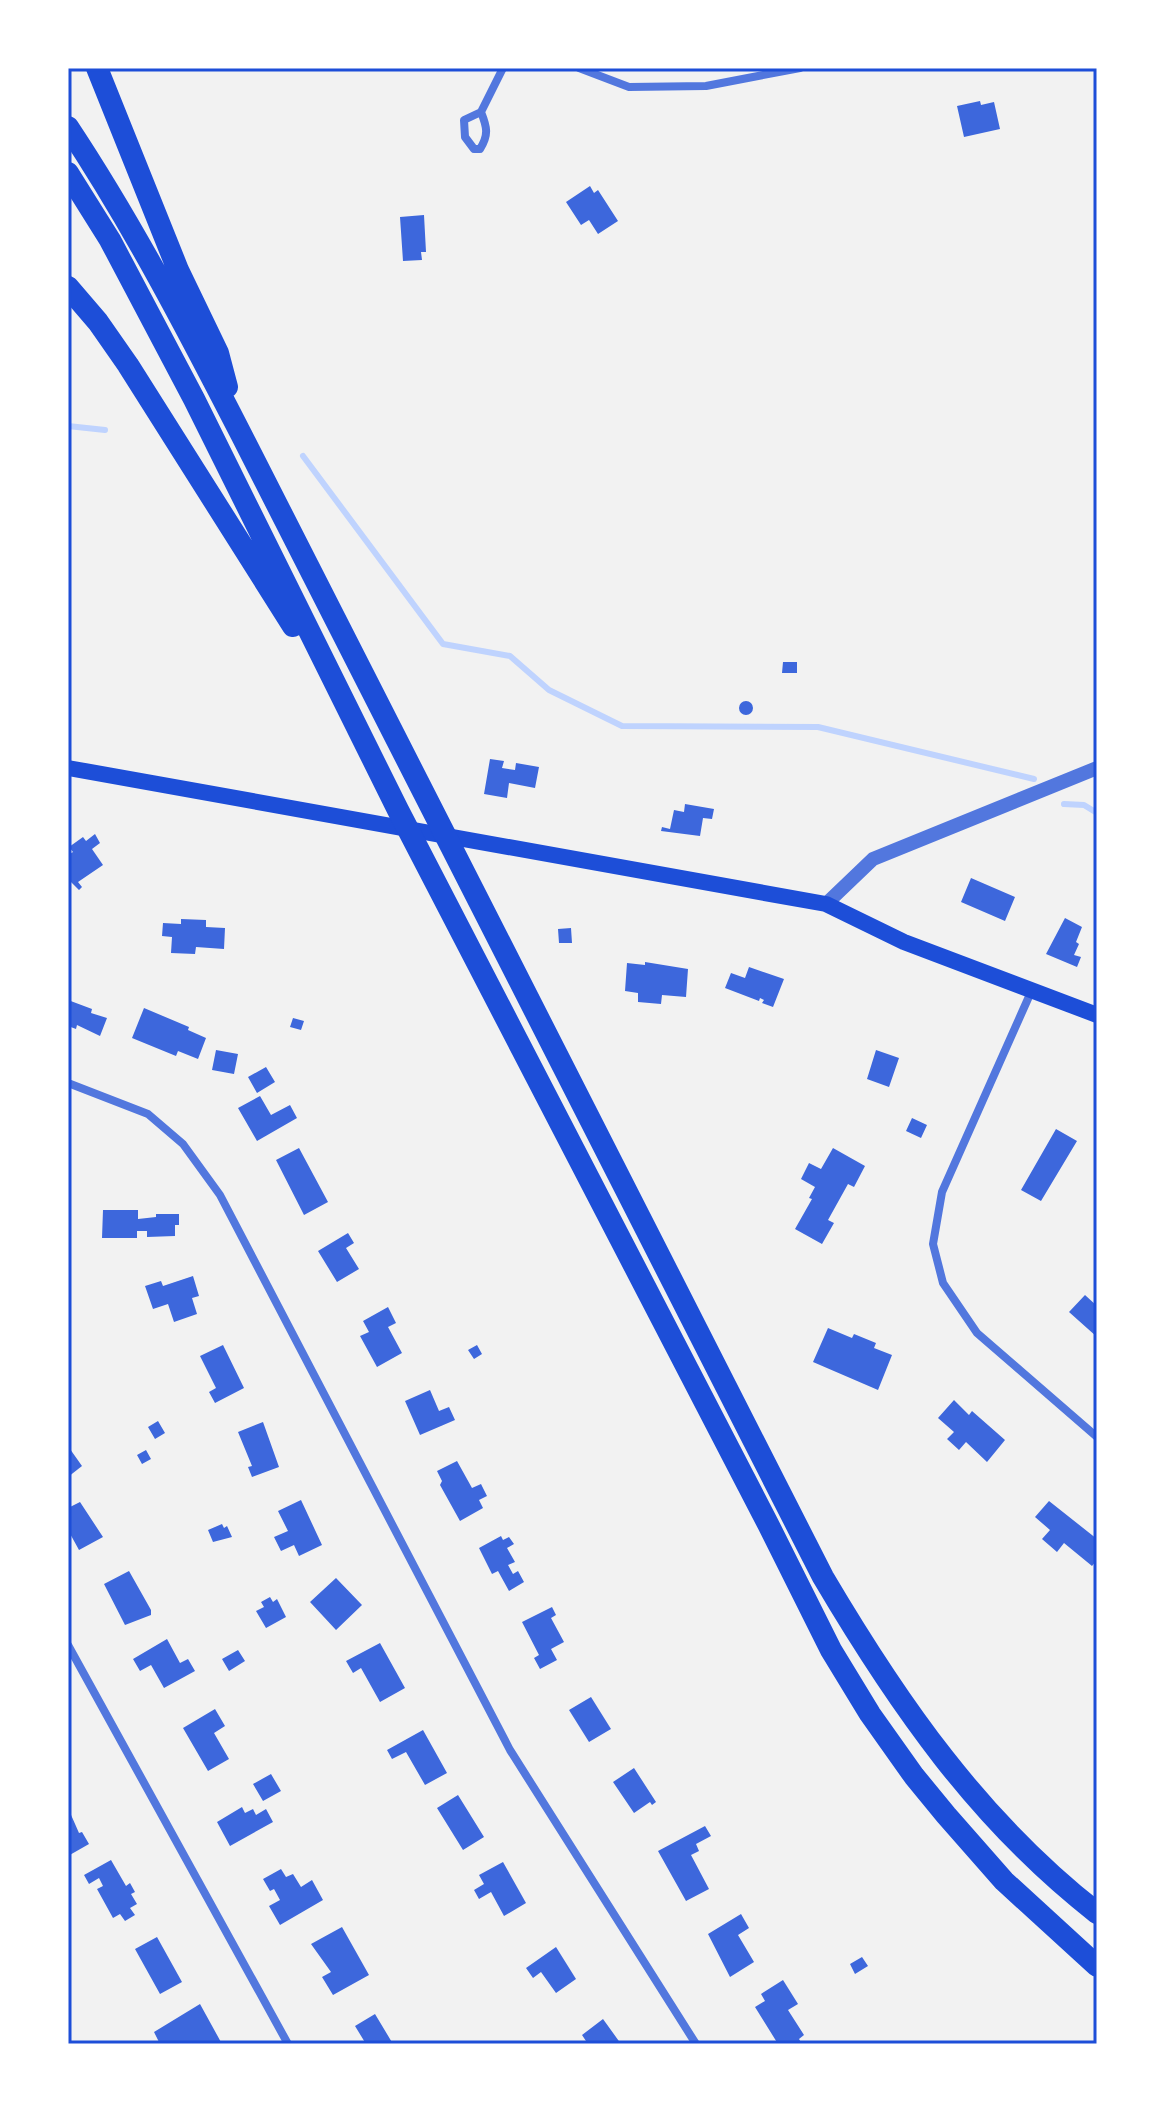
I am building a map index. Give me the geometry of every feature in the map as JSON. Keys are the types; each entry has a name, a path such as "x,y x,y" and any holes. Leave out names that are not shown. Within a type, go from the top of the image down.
{"highway":[{"path":"97,68 178,270 218,353 241,434"},
{"path":"68,127 110,191 159,276 823,1577 906,1710 943,1758 992,1815 1077,1898 1097,1913"},
{"path":"68,173 110,240 194,399 398,810 831,1650 870,1714 946,1815 1004,1881 1097,1966"},
{"path":"68,287 98,322 128,365 360,733"}],"main road":[{"path":"68,768 826,904 904,942 1097,1015"}],"street":[{"path":"481,112 503,68"},
{"path":"579,68 629,87 706,86 800,68"},
{"path":"826,904 873,859 1097,768"},
{"path":"1031,992 942,1192 933,1244 943,1283 977,1333 1097,1437"},
{"path":"68,1083 148,1114 183,1144 220,1195 510,1750 696,2044"},
{"path":"68,1645 288,2044"}],"building":[{"path":"980,101 981,105 994,102 1000,129 964,137 957,106"},
{"path":"590,186 594,193 598,190 618,221 598,234 589,220 581,225 566,202"},
{"path":"424,215 426,252 421,252 422,260 403,261 400,217"},
{"path":"783,662 797,662 797,673 782,673"},
{"path":"746,701 753,708 746,715 739,708"},
{"path":"490,759 504,761 502,768 515,770 516,763 539,767 535,788 509,783 507,798 484,794"},
{"path":"685,804 714,809 712,819 703,818 700,836 661,831 662,827 670,829 674,810 684,812"},
{"path":"95,834 100,843 92,849 103,865 78,882 82,887 79,890 68,879 68,855 73,852 69,847 83,837 86,841"},
{"path":"971,878 1015,897 1005,921 961,902"},
{"path":"1065,918 1082,927 1074,955 1081,957 1077,967 1046,954"},
{"path":"181,919 206,920 206,927 225,928 224,949 196,947 195,954 171,953 172,937 162,936 163,923 181,924"},
{"path":"571,928 572,943 559,943 558,929"},
{"path":"645,962 688,969 686,997 662,995 661,1004 638,1002 638,993 625,991 627,963 645,965"},
{"path":"749,967 784,979 773,1007 762,1003 764,1000 760,998 759,1001 725,988 731,973 745,978"},
{"path":"68,1000 107,1018 100,1036 77,1025 76,1029 68,1026"},
{"path":"144,1008 189,1027 188,1030 206,1038 198,1059 178,1051 176,1056 132,1038"},
{"path":"293,1018 304,1021 301,1030 290,1027"},
{"path":"216,1050 238,1054 234,1074 212,1070"},
{"path":"876,1050 899,1058 889,1087 867,1079"},
{"path":"266,1067 275,1082 257,1093 248,1077"},
{"path":"260,1096 271,1115 290,1105 297,1118 257,1141 238,1108"},
{"path":"912,1118 927,1125 921,1138 906,1131"},
{"path":"1056,1129 1077,1141 1041,1201 1021,1190"},
{"path":"299,1148 328,1202 304,1215 276,1160"},
{"path":"833,1148 865,1166 854,1187 848,1184 828,1220 834,1223 822,1244 795,1229 812,1199 809,1198 815,1187 801,1179 809,1163 821,1169"},
{"path":"103,1210 138,1210 138,1219 156,1217 156,1214 179,1214 179,1225 175,1225 175,1236 147,1237 147,1231 137,1231 137,1238 102,1238"},
{"path":"348,1233 354,1243 346,1248 359,1269 337,1282 318,1251"},
{"path":"193,1276 199,1296 192,1298 197,1314 174,1322 168,1304 153,1309 145,1286 161,1281 163,1286"},
{"path":"1085,1295 1097,1306 1097,1337 1069,1312"},
{"path":"388,1307 396,1323 388,1327 402,1353 377,1367 360,1336 369,1332 363,1321"},
{"path":"828,1328 876,1343 874,1348 892,1355 878,1390 813,1362"},
{"path":"223,1345 244,1388 215,1403 209,1392 216,1388 200,1356"},
{"path":"477,1345 482,1354 474,1359 468,1350"},
{"path":"430,1390 439,1411 449,1407 455,1420 420,1435 405,1401"},
{"path":"954,1400 969,1415 972,1411 1005,1440 987,1462 966,1442 959,1450 947,1439 954,1432 938,1418"},
{"path":"158,1421 165,1433 155,1439 148,1427"},
{"path":"263,1422 279,1467 252,1477 248,1467 252,1466 238,1432"},
{"path":"70,1449 82,1466 68,1477 68,1451"},
{"path":"146,1450 151,1459 142,1464 137,1455"},
{"path":"457,1461 472,1488 481,1484 487,1496 479,1500 483,1508 460,1521 440,1485 442,1481 437,1471"},
{"path":"301,1500 322,1545 299,1556 294,1545 281,1551 274,1537 288,1531 278,1511"},
{"path":"1049,1501 1097,1539 1097,1560 1092,1566 1064,1543 1057,1552 1042,1539 1050,1530 1035,1517"},
{"path":"80,1502 103,1537 79,1550 68,1530 68,1508"},
{"path":"222,1524 224,1528 227,1526 232,1537 213,1542 208,1530"},
{"path":"501,1536 503,1540 509,1537 514,1544 507,1548 515,1562 508,1565 513,1574 518,1571 524,1582 509,1591 498,1571 492,1574 479,1548"},
{"path":"129,1571 151,1615 125,1625 104,1584"},
{"path":"336,1578 362,1605 336,1630 310,1602"},
{"path":"270,1597 273,1602 277,1599 286,1617 266,1628 256,1611 264,1607 261,1602"},
{"path":"552,1607 556,1615 551,1618 564,1642 551,1649 557,1660 540,1669 534,1658 539,1655 522,1622"},
{"path":"167,1639 180,1663 188,1659 195,1671 164,1688 151,1665 140,1671 133,1659"},
{"path":"380,1643 405,1688 380,1702 361,1668 353,1673 346,1661"},
{"path":"238,1650 245,1661 229,1671 222,1659"},
{"path":"591,1697 611,1729 589,1742 569,1710"},
{"path":"215,1709 225,1726 214,1733 229,1759 208,1771 183,1728"},
{"path":"423,1730 447,1773 425,1785 406,1752 392,1759 387,1750"},
{"path":"634,1768 656,1802 652,1805 650,1802 634,1813 613,1782"},
{"path":"271,1774 281,1791 263,1801 253,1784"},
{"path":"458,1795 484,1837 463,1850 437,1808"},
{"path":"242,1807 245,1813 253,1809 256,1815 266,1809 273,1822 230,1846 217,1822"},
{"path":"68,1808 79,1833 82,1832 89,1844 68,1856"},
{"path":"705,1826 711,1836 696,1844 699,1851 691,1855 709,1889 686,1901 658,1851"},
{"path":"111,1860 126,1886 130,1883 135,1892 131,1894 137,1904 130,1908 135,1915 125,1921 120,1914 113,1918 97,1889 103,1886 99,1878 89,1884 84,1875"},
{"path":"503,1862 526,1903 504,1916 491,1892 479,1899 474,1890 484,1884 479,1875"},
{"path":"281,1869 286,1877 293,1874 301,1887 312,1880 323,1900 280,1925 269,1906 280,1900 263,1879"},
{"path":"741,1914 749,1928 738,1935 754,1962 730,1977 708,1934"},
{"path":"342,1927 369,1975 333,1995 322,1977 331,1972 311,1944"},
{"path":"157,1937 182,1982 160,1994 135,1949"},
{"path":"556,1947 576,1979 556,1993 541,1972 533,1978 526,1968"},
{"path":"862,1957 868,1966 855,1974 850,1964"},
{"path":"783,1980 798,2004 788,2010 804,2035 799,2039 802,2044 778,2044 755,2007 765,2001 761,1994"},
{"path":"200,2004 222,2044 160,2044 154,2032"},
{"path":"375,2014 393,2044 366,2044 355,2026"},
{"path":"603,2019 621,2044 588,2044 582,2035"}],"waterway":[{"path":"68,426 105,430"},
{"path":"303,456 443,644 510,656 549,690 622,726 818,727 1034,779"},
{"path":"1064,804 1084,805 1097,813"}]}
